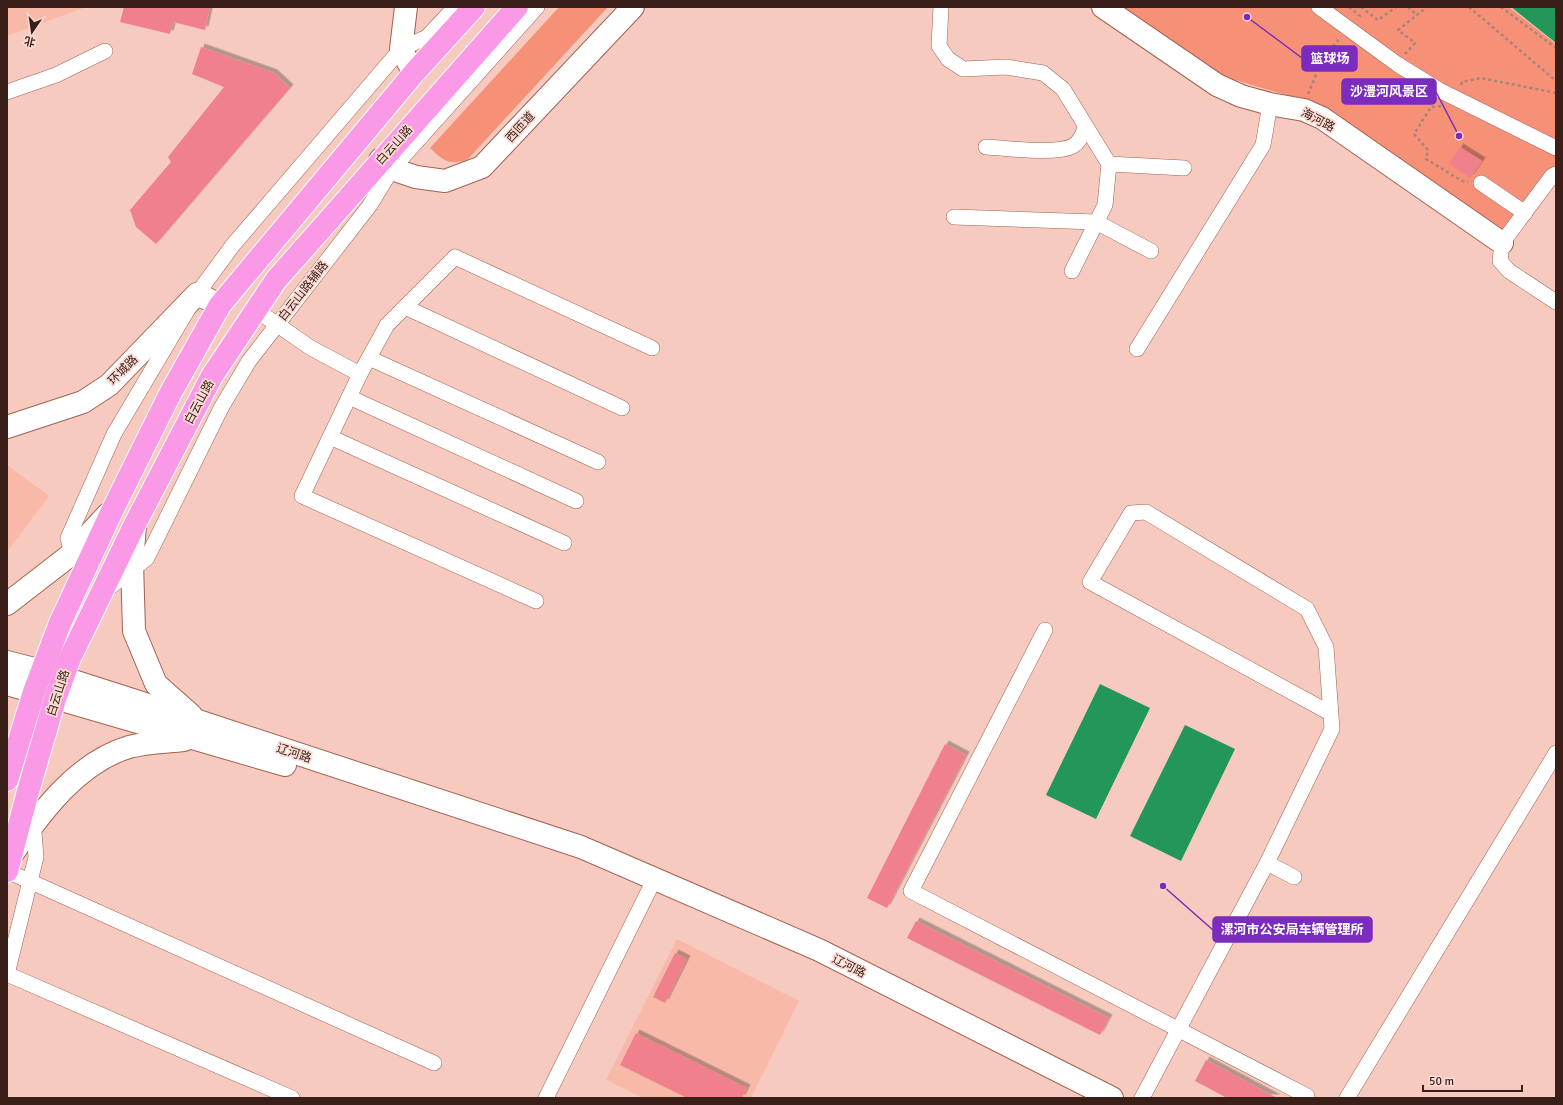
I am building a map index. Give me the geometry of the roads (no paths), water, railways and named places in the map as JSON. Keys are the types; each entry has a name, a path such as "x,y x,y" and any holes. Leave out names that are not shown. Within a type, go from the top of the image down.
{"highway":[{"name":"白云山路","path":"7,780 34,692 60,624 112,511 170,394 220,305 414,73 474,7"},
{"name":"白云山路","path":"8,866 27,794 55,699 70,658 135,524 212,376 276,280 386,164 517,7"}],"street":[{"path":"406,7 401,48 414,73"},
{"path":"78,585 68,538 114,434 197,294 233,245 401,48 426,37 455,7"},
{"name":"白云山路辅路","path":"101,594 148,558 221,408 249,361 370,205 386,164 537,7"},
{"name":"西匝道","path":"386,164 416,177 445,181 482,167 633,7"},
{"path":"941,7 939,46 948,59 963,69 1006,67 1043,72 1063,90 1085,128 1109,164 1105,205 1072,271"},
{"name":"海河路","path":"1103,7 1217,85 1241,96 1270,104 1304,110 1322,118 1502,243"},
{"path":"1319,7 1397,64 1438,90 1556,148"},
{"path":"7,92 56,75 105,51"},
{"path":"1137,349 1263,146 1270,104"},
{"path":"986,148 1051,150 1074,146 1082,137 1085,128"},
{"path":"1109,164 1184,168"},
{"path":"1556,174 1552,176 1502,243 1500,261 1509,271 1556,302"},
{"path":"1481,183 1525,213"},
{"path":"954,217 1096,222 1151,251"},
{"path":"536,601 302,496 360,374 387,325 456,257 652,348"},
{"path":"197,294 220,305"},
{"name":"环城路","path":"7,427 83,402 110,385 197,294"},
{"path":"405,307 622,408"},
{"path":"256,310 311,348 360,374"},
{"path":"369,358 598,462"},
{"path":"349,397 576,501"},
{"path":"330,437 564,543"},
{"path":"7,604 72,554 112,511"},
{"path":"1142,1098 1267,863 1332,729 1326,647 1307,609 1146,512 1131,513 1090,582 1330,713"},
{"path":"135,524 132,570 134,631 156,684 195,730 129,747 100,760 78,777 33,823 8,866 30,881 434,1063"},
{"path":"1045,630 911,891 1307,1096"},
{"name":"辽河路","path":"7,662 62,678 195,730"},
{"name":"辽河路","path":"7,684 55,699 195,730 581,847 819,950 1102,1096"},
{"path":"1347,1098 1556,753"},
{"path":"27,794 33,823 36,857 7,974 292,1098"},
{"path":"1267,863 1294,877"},
{"path":"546,1098 655,878"}],"place":[{"name":"篮球场","path":"1247,17"},
{"name":"沙澧河风景区","path":"1459,136"},
{"name":"漯河市公安局车辆管理所","path":"1163,886"}]}
